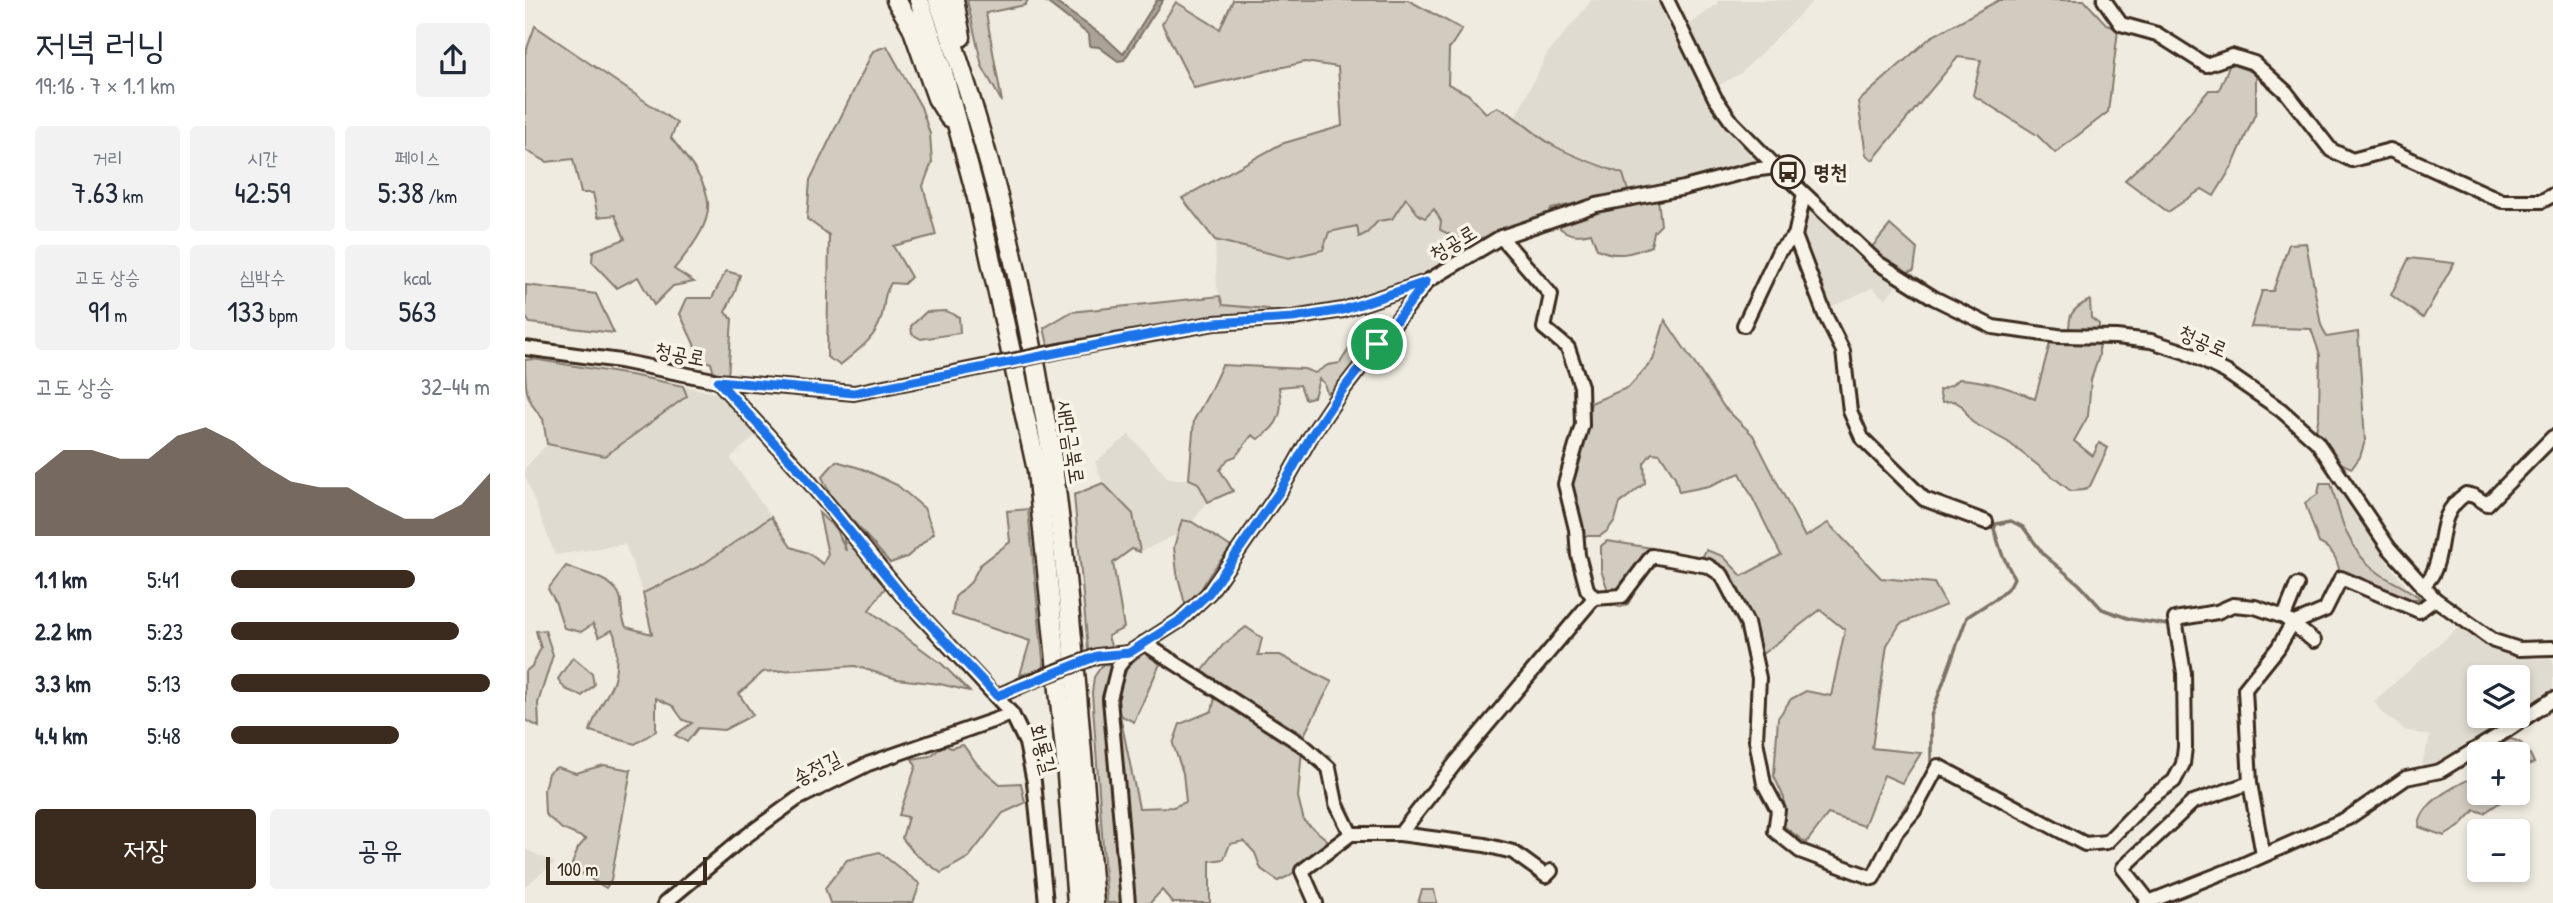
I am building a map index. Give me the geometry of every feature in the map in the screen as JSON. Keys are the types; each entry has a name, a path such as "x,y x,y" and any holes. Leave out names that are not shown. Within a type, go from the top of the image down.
{"highway":[{"path":"895,0 912,27"},
{"path":"902,0 937,98 958,131"},
{"name":"새만금북로","path":"919,0 943,72 977,198 1037,470 1065,750 1077,903"},
{"name":"새만금북로","path":"938,0 986,149 1022,291 1053,465 1094,903"},
{"path":"946,0 985,119 986,149"},
{"path":"954,0 963,50"}],"street":[{"name":"청공로","path":"1667,0 1715,97 1732,122 1878,263 1934,299 1993,327 2058,336 2116,337 2151,341 2186,352 2226,372 2281,410 2317,442 2389,548 2435,599 2494,641 2519,649 2553,648"},
{"path":"2104,0 2121,24 2157,34 2206,65 2232,56 2254,63 2286,92 2331,150 2352,160 2390,150 2502,201 2542,201 2553,195"},
{"name":"청공로","path":"525,348 619,361 718,381 854,393 1064,350 1215,323 1293,318 1343,310 1426,282 1501,237 1596,205 1776,167"},
{"path":"1804,194 1795,236 1825,315 1843,351 1850,411 1862,438 1924,499 1986,522"},
{"path":"1744,325 1779,251 1795,236"},
{"path":"1501,237 1551,295 1544,328 1568,348 1581,386 1582,425 1565,484 1576,529 1578,555 1587,589 1594,598"},
{"path":"1128,903 1110,699 1118,667 1129,653 1179,621 1209,593 1280,491 1311,436 1338,396 1426,282"},
{"name":"회룡길","path":"718,381 802,473 902,595 1012,714 1026,743 1034,782 1046,903"},
{"path":"2423,587 2433,572 2443,523 2461,498 2466,494 2487,503 2553,437"},
{"path":"1400,834 1457,761 1594,598 1622,596 1652,556 1708,566 1722,575 1747,623 1759,678 1755,740 1764,784 1778,810 1775,831 1800,851 1873,878 1896,832 1914,811 1938,766 2085,844 2108,842 2150,799 2174,781 2183,764 2184,673 2175,619 2217,612 2233,605 2255,607 2288,620 2314,641"},
{"path":"2288,620 2325,610 2341,578 2419,611 2435,599"},
{"path":"2263,855 2250,782 2245,689 2279,648 2297,586"},
{"path":"1144,643 1304,746 1329,768 1336,803 1351,834"},
{"path":"997,696 1097,656 1129,653"},
{"path":"2250,782 2193,802 2123,868 2147,902 2348,818 2406,778 2440,771 2553,699"},
{"name":"송정길","path":"665,903 738,842 797,799 868,764 1012,714"},
{"path":"1316,903 1302,870 1351,834 1400,834 1495,847 1513,852 1546,876 1551,871"}],"shaded area":[{"path":"967,0 1028,0 1025,5 986,13 1002,102 982,66"},
{"path":"1044,0 1052,0 1105,37 1123,54 1157,0 1163,0 1124,60 1118,61 1099,47 1090,46 1089,35"},
{"path":"1233,0 1408,0 1462,29 1449,49 1448,84 1468,94 1486,113 1497,107 1559,149 1623,174 1628,191 1551,209 1548,216 1497,235 1464,241 1440,230 1441,221 1434,209 1425,218 1418,214 1406,198 1392,219 1378,221 1367,233 1359,237 1357,226 1329,232 1323,250 1289,258 1215,240 1182,198 1281,144 1342,126 1338,67 1305,62 1194,88 1162,24 1176,2 1220,29"},
{"path":"1592,0 1656,0 1671,18 1732,125 1766,163 1637,193 1628,191 1623,174 1552,145 1523,124 1516,116 1547,54"},
{"path":"1718,0 1814,0 1741,73 1714,88 1685,28 1717,4"},
{"path":"1999,0 2084,0 2106,24 2118,30 2108,112 2055,153 2037,135 1973,95 1981,60 1958,57 1873,160 1866,155 1858,102 1931,37"},
{"path":"535,26 677,123 671,138 698,174 705,189 707,217 701,232 674,269 694,282 673,286 654,305 638,277 617,288 592,262 593,251 625,239 615,215 598,217 593,193 581,193 573,159 547,162 525,150 525,54"},
{"path":"887,46 921,107 930,134 932,162 923,186 936,235 893,246 911,277 904,284 891,283 876,331 840,365 827,357 829,235 807,219 810,180 873,51"},
{"path":"2230,64 2256,73 2256,112 2233,165 2214,196 2202,189 2168,212 2125,180 2163,144 2209,90 2219,90"},
{"path":"1406,197 1418,214 1434,208 1441,221 1440,230 1464,241 1466,248 1412,282 1326,307 1285,311 1223,305 1217,288 1215,240 1289,258 1322,250 1329,232 1378,221"},
{"path":"1658,198 1661,225 1654,232 1651,246 1637,251 1624,254 1604,252 1597,249 1591,233 1574,235 1560,228 1560,224 1571,218 1595,210"},
{"path":"1806,201 1899,283 1885,299 1872,288 1827,309 1798,236"},
{"path":"1890,225 1917,249 1914,270 1891,278 1870,260 1872,247"},
{"path":"2306,243 2321,325 2327,337 2358,332 2365,441 2360,457 2352,468 2333,456 2322,436 2316,431 2319,415 2320,355 2311,329 2251,327 2262,291 2273,291 2289,244"},
{"path":"2409,258 2454,263 2423,318 2391,295"},
{"path":"726,271 740,275 725,312 732,319 728,377 714,373 711,363 701,359 680,314 687,298 712,298"},
{"path":"526,285 596,294 614,333 530,323 525,316"},
{"path":"1220,296 1223,305 1268,309 1274,312 1048,345 1044,328 1071,312"},
{"path":"2090,300 2091,318 2099,324 2099,356 2091,380 2088,416 2074,441 2093,456 2099,443 2108,448 2090,486 2084,490 2071,491 2008,442 1972,422 1962,406 1954,401 1942,402 1939,390 1952,385 1958,379 1998,385 2035,399 2050,343 2069,341 2073,311"},
{"path":"946,311 959,317 960,333 921,339 912,334 911,326 926,312"},
{"path":"1665,320 1724,407 1753,435 1805,537 1828,523 1881,578 1934,583 1946,605 1900,624 1887,645 1872,748 1921,753 1902,783 1884,775 1864,826 1828,814 1806,843 1785,827 1784,798 1774,776 1778,718 1791,699 1806,691 1831,696 1845,630 1820,610 1761,655 1737,588 1702,558 1706,550 1723,556 1742,576 1781,555 1740,473 1709,486 1679,492 1675,477 1660,454 1652,453 1644,463 1645,483 1620,503 1615,520 1607,531 1600,536 1583,536 1570,488 1591,403 1629,387 1653,360"},
{"path":"1382,325 1389,342 1370,365 1344,386 1327,393 1324,383 1319,379 1314,397 1305,399 1300,385 1279,387 1281,403 1276,423 1258,439 1252,435 1236,456 1228,459 1220,470 1233,491 1208,502 1198,483 1189,479 1194,420 1222,365 1304,369 1315,373 1328,365 1340,363 1357,340"},
{"path":"533,359 683,386 687,396 605,456 547,444 543,419 529,399 526,386 525,360"},
{"path":"683,386 719,394 755,436 730,458 771,517 702,565 643,593 625,544 555,555 525,476 525,468 547,444 571,450 687,396"},
{"path":"1129,435 1169,479 1189,479 1198,483 1208,502 1192,522 1182,520 1178,534 1140,552 1133,514 1103,483 1095,462"},
{"path":"836,461 863,469 897,485 924,508 934,533 907,557 890,563 832,497 822,477"},
{"path":"1103,483 1133,514 1140,552 1132,549 1113,563 1124,628 1108,636 1111,646 1088,650 1074,495"},
{"path":"2320,483 2331,483 2347,533 2368,565 2421,599 2405,599 2340,573 2334,555 2319,543 2305,503 2318,494"},
{"path":"2331,483 2354,508 2386,560 2406,586 2391,581 2363,561 2341,524"},
{"path":"1028,509 1044,669 1020,675 1030,641 952,615 955,597 971,582 980,565 1010,542 1007,511"},
{"path":"819,513 837,530 846,551 842,529 887,585 869,610 942,664 969,691 940,684 897,679 855,666 763,672 739,694 753,715 724,730 698,728 687,742 675,735 692,723 683,720 673,706 656,698 656,731 635,744 590,731 614,680 616,641 612,630 599,637 593,624 581,632 564,628 548,589 566,566 607,582 621,600 622,617 626,627 652,634 643,593 702,565 771,517 791,547 808,553 823,564 828,554"},
{"path":"1182,520 1192,522 1231,547 1210,574 1194,602 1185,604 1174,547"},
{"path":"1607,541 1652,548 1642,560 1643,577 1628,604 1621,607 1610,605 1612,602 1601,570 1601,546"},
{"path":"1246,627 1262,638 1258,655 1280,655 1332,682 1304,735 1201,673 1223,645"},
{"path":"2459,627 2498,650 2533,659 2553,659 2553,700 2530,714 2530,665 2467,665 2467,728 2507,728 2484,742 2467,742 2467,753 2416,784 2430,736 2405,730 2381,712 2374,701"},
{"path":"545,630 553,655 538,703 539,727 525,720 525,672 532,666 541,648 536,631"},
{"path":"1144,653 1160,664 1134,722 1120,715 1139,808 1173,807 1186,802 1183,773 1173,744 1180,724 1212,711 1215,697 1302,749 1298,797 1304,821 1331,843 1289,876 1278,881 1261,869 1255,853 1244,841 1230,844 1224,859 1210,861 1210,903 1173,903 1162,890 1150,903 1133,903 1117,698 1128,665"},
{"path":"573,657 592,673 594,685 582,696 565,689 558,679"},
{"path":"1103,664 1112,665 1102,696 1123,903 1107,903 1092,693 1094,677"},
{"path":"945,745 951,748 963,745 978,765 1000,784 1021,783 1025,803 1003,813 969,857 941,873 915,854 902,838 908,817 899,815 916,766 912,759 930,756"},
{"path":"604,765 631,770 611,880 606,888 571,867 578,848 586,839 562,829 545,814 544,790 548,773 557,767 576,773"},
{"path":"2467,780 2467,805 2496,805 2484,813 2475,810 2459,827 2444,836 2419,827 2426,809 2452,788"},
{"path":"525,849 555,863 525,886"},
{"path":"879,852 920,884 913,903 830,903 825,888 847,860"},
{"path":"1422,890 1434,890 1437,903 1418,903"}],"waterway":[{"path":"1931,769 1931,716 1967,617 1998,597 2014,578 2002,554 1994,529 1996,524 2011,521 2023,527 2044,555 2079,584 2102,609 2130,619 2168,625"},
{"path":"1875,860 1889,832 1921,784"}],"place":[{"name":"명천","path":"1788,172"}],"route":[{"path":"1426,282 1377,344 1311,436 1280,491 1209,593 1179,621 1129,653 1097,656 997,696 902,595 802,473 718,381 854,393 1064,350 1215,323 1293,318 1343,310 1426,282"}]}
